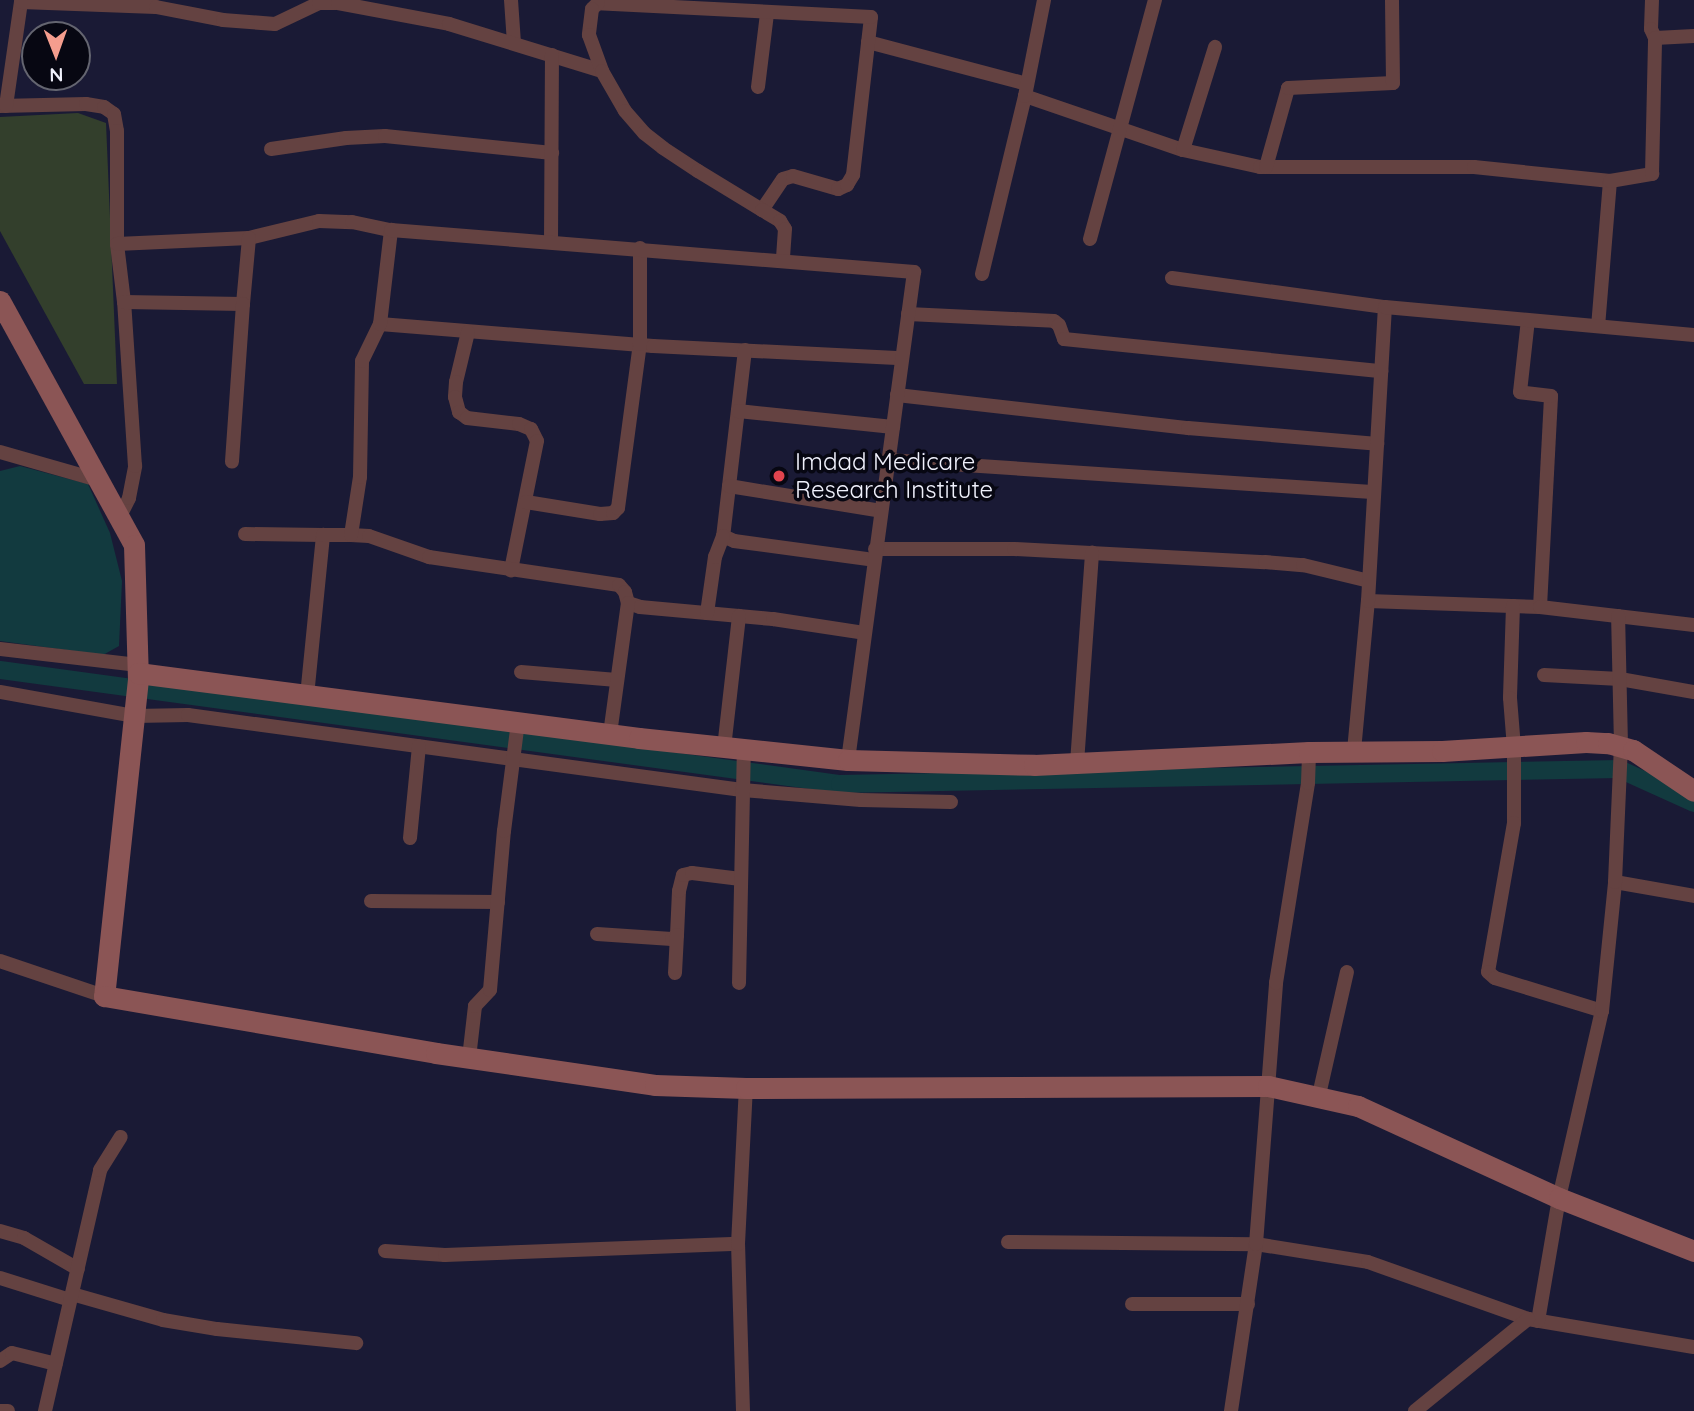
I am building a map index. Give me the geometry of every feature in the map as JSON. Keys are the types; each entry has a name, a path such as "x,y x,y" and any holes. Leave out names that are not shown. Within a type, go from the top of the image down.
{"main road":[{"path":"0,301 134,545 138,672 104,996 468,1058 629,1082 746,1088 1268,1086 1319,1095 1358,1106 1559,1198 1694,1251"},
{"path":"138,672 517,727 610,734 737,750 848,760 1034,765 1354,751 1514,748 1586,742 1621,745 1694,791"}],"street":[{"path":"510,0 514,43"},
{"path":"982,274 1026,90 1044,0"},
{"path":"1090,239 1155,0"},
{"path":"1266,167 1288,88 1393,83 1392,0"},
{"path":"868,42 1026,90 1119,128 1183,150 1266,167 1474,167 1610,181 1652,174 1655,38 1651,30 1651,0"},
{"path":"762,210 775,187 783,179 793,176 838,189 847,185 856,164 871,17 766,14 635,1 598,3 592,9 589,35 601,71 625,111 643,132 762,210 780,221 785,229 783,261"},
{"path":"119,518 130,498 135,466 124,302 117,244 117,131 114,114 104,107 86,104 3,106 21,2 157,3 223,20 275,24 292,19 319,3 388,6 601,71"},
{"path":"758,87 766,14"},
{"path":"1655,38 1694,36"},
{"path":"1183,150 1215,47"},
{"path":"551,242 552,55"},
{"path":"271,149 375,136 552,153"},
{"path":"1598,326 1610,181"},
{"path":"117,244 248,238 319,221 352,222 391,230 914,272 848,760"},
{"path":"351,535 360,468 362,361 380,324 391,230"},
{"path":"232,462 248,238"},
{"path":"526,502 600,514 613,513 618,508 640,344 640,248"},
{"path":"1172,278 1385,307 1694,335"},
{"path":"124,302 243,304"},
{"path":"1354,751 1368,601 1372,492 1385,307"},
{"path":"908,314 1054,321 1059,325 1063,339 1381,370"},
{"path":"1528,320 1520,392 1550,396 1540,607"},
{"path":"380,324 640,344 902,358"},
{"path":"468,332 456,382 459,412 467,418 531,429 537,441 510,570"},
{"path":"707,613 715,557 723,536 745,350"},
{"path":"897,395 1188,428 1377,444"},
{"path":"738,411 893,427"},
{"path":"0,452 98,480"},
{"path":"889,460 1372,492"},
{"path":"729,486 881,511"},
{"path":"245,534 369,537 429,556 619,585 625,592 628,603 610,734"},
{"path":"307,696 323,535"},
{"path":"723,536 734,541 875,554 1014,549 1303,565 1369,581"},
{"path":"1077,763 1092,553"},
{"path":"1368,601 1540,607 1694,625"},
{"path":"628,603 864,633"},
{"path":"1513,606 1510,698 1514,748 1514,823 1488,972 1495,978 1602,1011"},
{"path":"739,984 743,785 737,750 740,616"},
{"path":"1415,1411 1533,1320 1602,1011 1615,882 1621,745 1618,616"},
{"path":"0,649 138,672"},
{"path":"521,671 617,680"},
{"path":"1544,675 1620,679 1694,692"},
{"path":"0,692 135,713 177,714 419,746 514,754 861,800 951,802"},
{"path":"468,1058 475,1006 490,990 517,727"},
{"path":"410,838 419,746"},
{"path":"1231,1411 1256,1244 1276,982 1308,783 1308,754"},
{"path":"675,973 678,891 683,875 692,873 741,880"},
{"path":"1615,882 1694,896"},
{"path":"371,901 498,902"},
{"path":"597,934 659,940 677,935"},
{"path":"0,961 104,996"},
{"path":"1319,1095 1346,972"},
{"path":"743,1411 738,1244 746,1088"},
{"path":"45,1411 100,1170 121,1138"},
{"path":"0,1231 24,1238 78,1269"},
{"path":"1008,1242 1256,1244 1368,1262 1533,1320 1694,1347"},
{"path":"385,1251 445,1255 738,1244"},
{"path":"0,1278 163,1320 217,1329 356,1343"},
{"path":"1132,1304 1248,1304"},
{"path":"0,1361 12,1353 56,1364"},
{"path":"0,1411 8,1411"}],"shaded area":[{"path":"78,113 106,123 117,384 84,384 0,231 0,117"},
{"path":"20,466 88,484 110,533 122,581 119,646 103,655 0,641 0,471"}],"waterway":[{"path":"0,670 840,784 1619,769 1694,803"}],"place":[{"name":"Imdad Medicare Research Institute","path":"779,476"}]}
